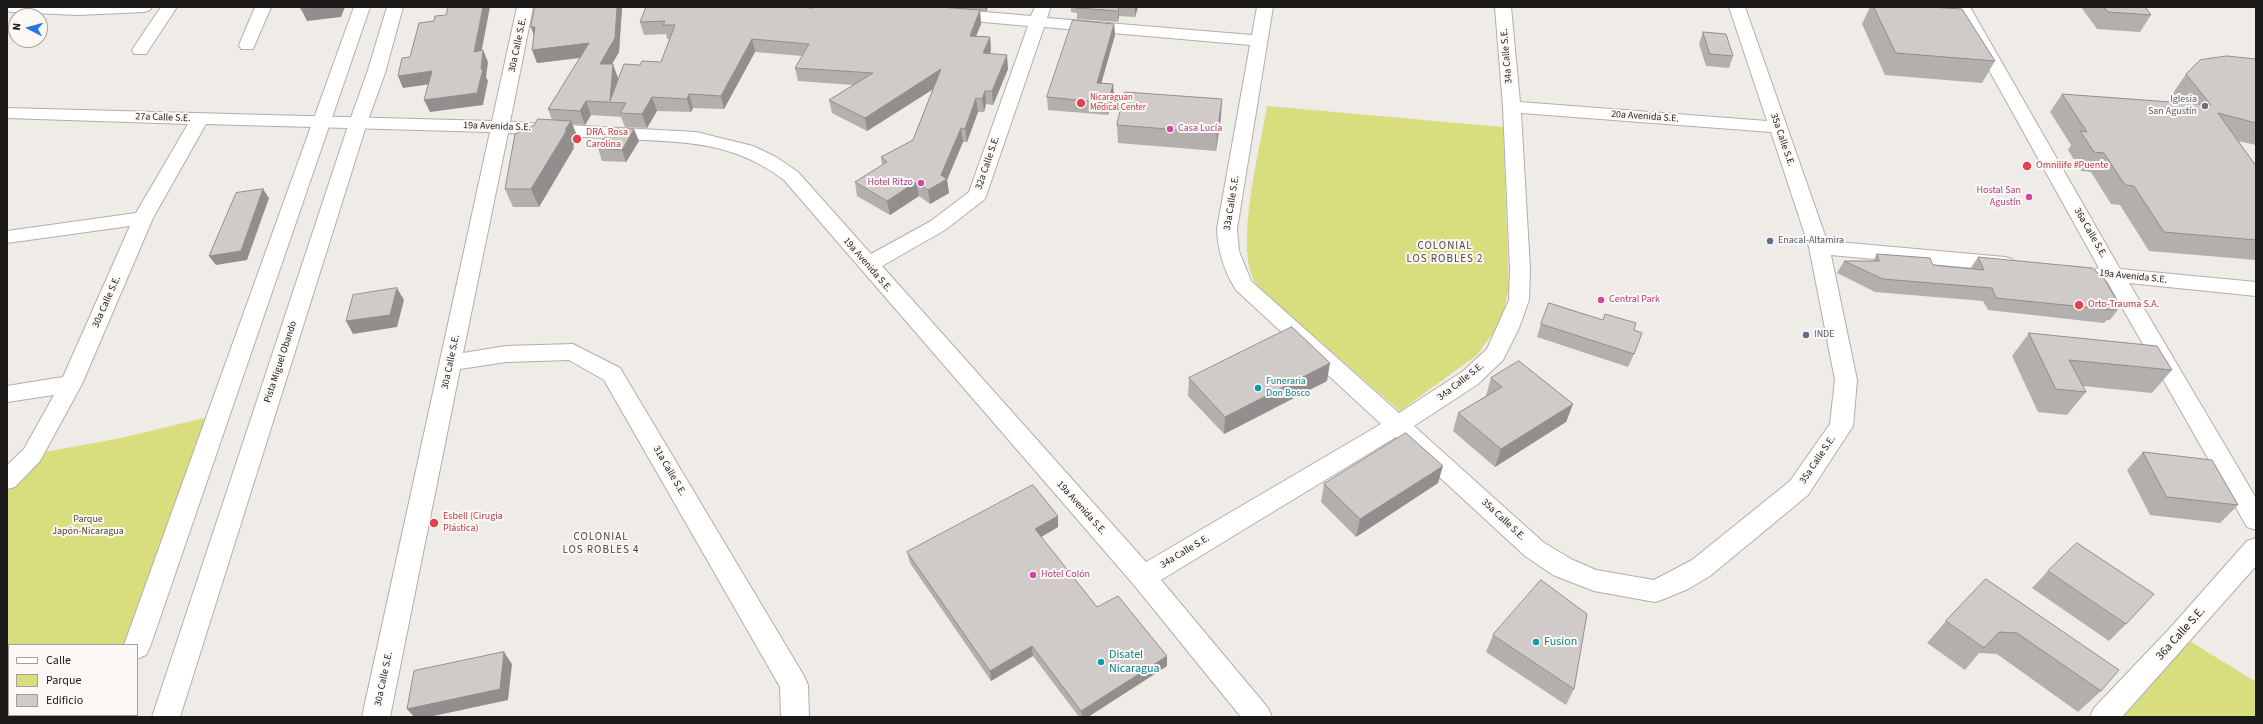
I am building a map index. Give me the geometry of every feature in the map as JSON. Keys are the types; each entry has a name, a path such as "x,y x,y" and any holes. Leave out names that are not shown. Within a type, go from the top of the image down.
{"street":[{"path":"12,7 39,10 119,10 144,7"},
{"path":"140,50 170,7"},
{"path":"247,45 263,7"},
{"path":"138,644 362,7"},
{"name":"Pista Miguel Obando","path":"166,717 358,123 376,73 395,7"},
{"name":"33a Calle S.E.","path":"1265,7 1227,229 1227,241 1232,265 1243,285 1399,425"},
{"name":"34a Calle S.E.","path":"1143,577 1399,425 1470,378 1495,354 1508,328 1519,300 1520,269 1512,107 1503,7"},
{"name":"35a Calle S.E.","path":"1399,425 1534,549 1562,567 1594,580 1655,591 1679,581 1701,568 1799,488 1841,426 1846,380 1819,247 1737,7"},
{"name":"36a Calle S.E.","path":"1962,7 2113,274 2256,520"},
{"name":"30a Calle S.E.","path":"376,717 500,127 529,13"},
{"path":"937,13 1039,14 1259,41"},
{"name":"32a Calle S.E.","path":"867,265 923,237 953,217 978,195 1039,14"},
{"name":"20a Avenida S.E.","path":"1512,107 1778,128"},
{"name":"27a Calle S.E.","path":"7,113 320,123"},
{"name":"30a Calle S.E.","path":"7,480 32,455 71,384 143,218 200,119"},
{"name":"19a Avenida S.E.","path":"320,123 500,127 696,137 726,142 773,161 791,176 867,265 1143,577 1258,717"},
{"path":"7,237 143,218"},
{"path":"1819,247 2026,266"},
{"name":"19a Avenida S.E.","path":"2082,272 2256,289"},
{"name":"31a Calle S.E.","path":"451,364 506,354 573,352 612,374 794,685 795,717"},
{"path":"7,394 71,384"},
{"name":"36a Calle S.E.","path":"2104,717 2180,635 2256,548"}],"green space":[{"path":"1267,106 1503,127 1509,288 1504,309 1495,330 1477,355 1400,411 1266,295 1253,279 1248,259 1248,216 1255,168"},
{"name":"Parque Japón-Nicaragua","path":"213,416 130,644 8,644 8,716 104,717 7,717 7,489 45,452 121,438"},
{"path":"2180,635 2256,682 2256,717 2104,717"}],"building":[{"path":"302,7 320,7 301,9"},
{"path":"448,7 483,7 474,52 483,50 481,69 483,69 477,93 424,100 432,71 398,76 402,58 410,57 419,23 434,21 435,16 446,15"},
{"path":"535,7 617,7 615,38 600,64 613,64 610,101 624,64 640,65 642,61 661,62 675,25 663,25 665,21 640,22 646,7 939,7 980,10 970,36 990,37 983,53 1007,55 992,91 985,91 982,99 976,98 965,129 961,128 941,175 947,179 928,190 916,182 887,201 855,182 887,162 881,157 913,140 941,69 865,118 829,100 873,73 795,68 809,44 752,39 721,96 689,94 687,99 652,97 642,114 620,113 626,103 586,101 580,111 548,109 589,43 532,50 535,27 531,27"},
{"path":"1077,7 1119,7 1118,11"},
{"path":"1874,7 1929,7 1962,9 1995,61 1896,53"},
{"path":"2104,7 2145,7 2151,15 2108,12"},
{"path":"1073,20 1114,24 1097,83 1113,84 1108,103 1047,97"},
{"path":"1703,32 1726,34 1733,56 1710,54"},
{"path":"2227,56 2256,59 2256,123 2218,113 2256,166 2256,240 2164,232 2134,186 2125,185 2104,153 2094,152 2080,131 2087,132 2062,94 2211,105 2186,74 2200,60"},
{"path":"1125,92 1222,99 1217,133 1117,125"},
{"path":"538,119 571,121 531,189 505,189 515,134 534,125"},
{"path":"611,128 634,129 622,150 598,148"},
{"path":"263,189 241,251 209,256 236,193"},
{"path":"1877,254 1930,258 1933,265 1984,270 1978,257 2092,268 2104,278 2120,307 2112,306 2114,310 1996,298 1992,288 1883,279 1844,261 1879,261"},
{"path":"397,288 390,315 346,321 353,295"},
{"path":"1549,303 1603,320 1605,314 1636,323 1634,330 1642,333 1634,354 1541,324"},
{"name":"Funeraria Don Bosco","path":"1292,327 1330,363 1225,417 1189,378"},
{"path":"2029,333 2157,346 2172,370 2069,360 2086,392 2056,389"},
{"path":"1519,361 1573,404 1501,449 1458,413 1502,387 1491,378"},
{"path":"1406,433 1443,466 1360,519 1324,484"},
{"path":"2143,452 2212,460 2238,505 2167,497"},
{"path":"1033,485 1058,516 1035,529 1097,607 1118,596 1167,656 1081,711 1032,646 990,671 907,552"},
{"path":"2077,543 2154,594 2126,624 2048,571"},
{"path":"1986,579 2119,670 2101,691 2017,633 1999,632 1984,648 1946,621"},
{"name":"Fusion","path":"1541,580 1587,614 1574,689 1493,635"},
{"path":"504,652 500,689 407,709 414,671"}],"place":[{"name":"Nicaraguan Medical Center","path":"1081,103"},
{"name":"Iglesia San Agustín","path":"2205,106"},
{"name":"Casa Lucía","path":"1170,129"},
{"name":"DRA. Rosa Carolina","path":"577,139"},
{"name":"Omnilife #Puente","path":"2027,166"},
{"name":"Hotel Ritzo","path":"921,183"},
{"name":"Hostal San Agustín","path":"2029,197"},
{"name":"Enacal-Altamira","path":"1770,241"},
{"name":"Central Park","path":"1601,300"},
{"name":"Orto-Trauma S.A.","path":"2079,305"},
{"name":"INDE","path":"1806,335"},
{"name":"Funeraria Don Bosco","path":"1258,388"},
{"name":"Esbell (Cirugía Plástica)","path":"434,523"},
{"name":"Hotel Colón","path":"1033,575"},
{"name":"Fusion","path":"1536,642"},
{"name":"Disatel Nicaragua","path":"1101,662"}],"district":[{"name":"COLONIAL LOS ROBLES 2","path":"1445,253"},
{"name":"COLONIAL LOS ROBLES 4","path":"601,544"}]}
